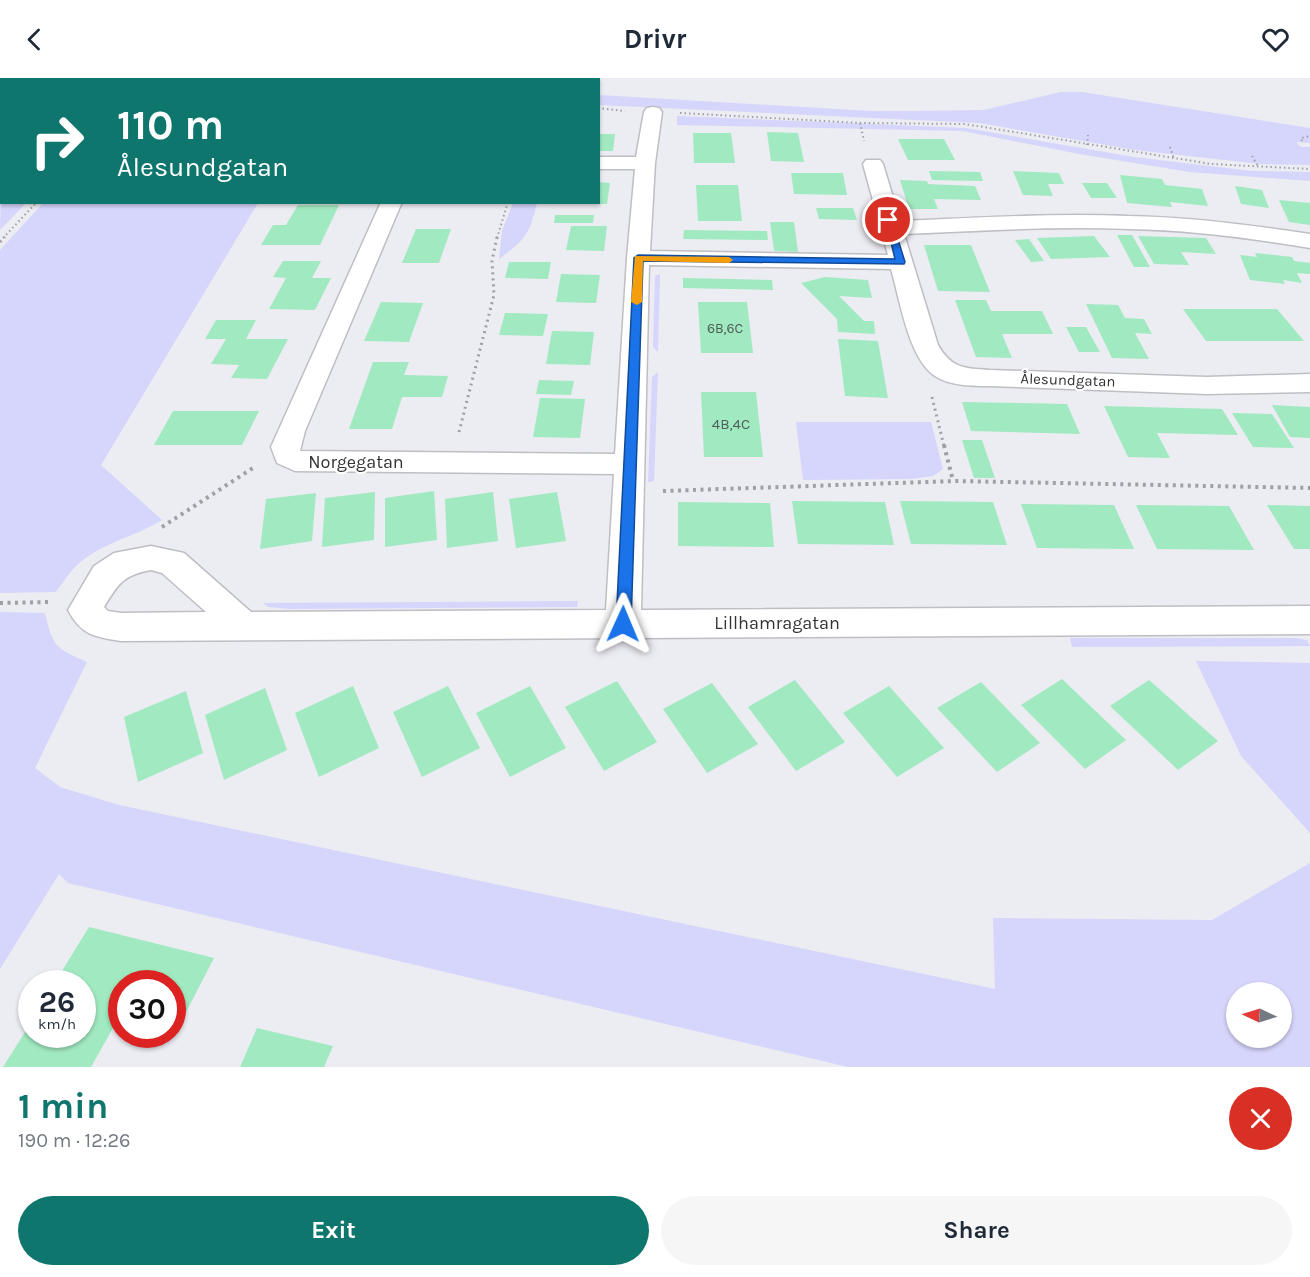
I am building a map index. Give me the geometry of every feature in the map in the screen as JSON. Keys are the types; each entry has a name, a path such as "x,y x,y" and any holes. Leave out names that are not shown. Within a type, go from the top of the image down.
{"street":[{"path":"623,624 638,258 645,163 653,112"},
{"path":"600,163 645,163"},
{"path":"873,164 925,345 935,361"},
{"name":"Norgegatan","path":"391,204 291,431 285,447 287,456 295,461 630,464"},
{"path":"890,228 1128,222 1186,225 1310,241"},
{"path":"638,258 900,262"},
{"name":"Ålesundgatan","path":"935,361 949,372 977,376 1258,385 1310,383"},
{"name":"Lillhamragatan","path":"244,626 1310,620"}],"path":[{"path":"600,108 860,123 965,124 1174,159 1258,167 1310,169"},
{"path":"1088,135 1088,145"},
{"path":"1302,141 1301,138 1310,136"},
{"path":"1170,147 1174,159"},
{"path":"1252,156 1258,167"},
{"path":"0,242 35,204"},
{"path":"451,462 495,295 492,261 499,227 507,204"},
{"path":"935,361 931,391 952,481"},
{"path":"159,530 257,466 287,456"},
{"path":"659,491 952,481 1310,488"},
{"path":"0,603 60,602"}],"shaded area":[{"path":"1061,92 1082,92 1310,128 1310,143 1296,142 1301,147 1310,147 1310,165 1260,164 1135,150 979,123 600,105 600,95 870,111 983,110"},
{"path":"677,116 966,128 1134,157 1252,171 1310,172 1310,181 1190,172 1079,154 963,131 677,125"},
{"path":"1,204 25,204 0,230"},
{"path":"42,204 257,204 101,465 162,520 85,558 73,569 56,592 0,593 0,250"},
{"path":"513,204 537,204 529,230 521,241 499,259 502,231"},
{"path":"660,274 658,352 653,347 655,276"},
{"path":"658,372 654,481 648,482 652,377"},
{"path":"796,422 931,422 943,469 933,476 910,479 803,480"},
{"path":"578,601 577,607 290,609 268,607 263,603"},
{"path":"0,612 45,613 57,645 62,650 87,662 35,768 60,787 119,805 995,989 993,918 1212,920 1310,863 1310,1067 848,1067 68,883 59,874 0,969"},
{"path":"1070,638 1295,638 1307,640 1310,646 1072,647"},
{"path":"1196,661 1310,663 1310,833 1241,756"}],"building":[{"path":"767,132 798,133 804,162 771,161"},
{"path":"693,133 731,133 735,163 694,163"},
{"path":"600,134 615,134 613,151 600,151"},
{"path":"898,139 944,139 955,160 908,160"},
{"path":"929,171 980,172 983,181 932,180"},
{"path":"1013,171 1059,173 1064,184 1048,184 1053,196 1023,195"},
{"path":"791,173 843,173 847,195 794,194"},
{"path":"1120,175 1162,179 1165,185 1202,189 1208,206 1170,202 1172,207 1127,203"},
{"path":"900,180 975,186 981,200 934,199 938,209 909,209"},
{"path":"600,182 610,183 607,204 600,204"},
{"path":"1082,183 1107,183 1117,198 1091,198"},
{"path":"696,185 738,185 742,221 698,221"},
{"path":"1235,186 1262,190 1269,208 1241,204"},
{"path":"1279,200 1310,203 1310,225 1289,222"},
{"path":"298,205 339,205 320,245 261,245 273,225 286,225"},
{"path":"816,208 853,208 857,220 819,219"},
{"path":"555,215 594,215 593,223 554,223"},
{"path":"770,222 794,222 798,252 774,251"},
{"path":"571,226 607,226 604,251 566,250"},
{"path":"416,229 451,229 439,263 402,263"},
{"path":"684,230 767,231 768,240 683,239"},
{"path":"1117,235 1132,235 1150,267 1134,267"},
{"path":"1094,236 1110,257 1051,259 1037,238"},
{"path":"1138,236 1206,238 1216,254 1181,252 1189,265 1154,264"},
{"path":"1029,239 1044,261 1031,262 1015,240"},
{"path":"924,245 971,245 990,292 938,291"},
{"path":"1255,253 1292,257 1294,261 1310,263 1310,274 1297,273 1302,283 1283,280 1285,284 1250,280 1240,255 1257,257"},
{"path":"283,261 321,261 312,278 331,278 315,310 269,309 286,278 273,277"},
{"path":"509,262 551,262 548,279 505,278"},
{"path":"561,274 600,275 596,303 556,302"},
{"path":"825,277 868,280 872,298 839,296 864,321 874,321 875,334 838,332 837,319 801,283"},
{"path":"683,278 772,280 773,290 683,288"},
{"path":"955,300 986,300 991,311 1042,311 1053,334 1002,334 1012,358 976,357"},
{"path":"381,302 423,303 409,342 364,341"},
{"path":"698,302 747,302 753,353 701,353"},
{"path":"1086,304 1118,305 1125,318 1144,319 1152,334 1135,333 1149,359 1112,358"},
{"path":"1183,309 1277,309 1304,341 1206,341"},
{"path":"505,313 548,314 543,336 499,335"},
{"path":"216,320 256,320 246,339 288,339 267,379 231,378 239,365 211,364 226,339 205,339"},
{"path":"1066,327 1086,327 1100,352 1079,352"},
{"path":"552,331 594,332 590,365 546,364"},
{"path":"838,339 878,341 888,398 845,396"},
{"path":"373,362 409,362 404,375 448,376 442,397 402,397 392,429 349,429"},
{"path":"539,380 574,381 571,395 536,394"},
{"path":"701,392 756,392 763,457 704,457"},
{"path":"540,398 585,399 580,438 533,437"},
{"path":"962,402 1067,404 1080,434 971,431"},
{"path":"1272,405 1310,407 1310,438 1290,437"},
{"path":"1104,406 1222,409 1238,435 1157,433 1170,458 1128,457"},
{"path":"173,411 259,411 242,445 154,445"},
{"path":"1232,413 1272,414 1294,448 1253,447"},
{"path":"962,440 982,440 995,478 974,478"},
{"path":"434,491 437,540 385,547 385,498"},
{"path":"375,492 374,540 322,547 325,498"},
{"path":"493,492 498,541 447,548 445,499"},
{"path":"557,492 566,541 516,548 509,499"},
{"path":"316,493 312,541 260,549 266,499"},
{"path":"792,501 885,502 894,545 798,544"},
{"path":"900,501 993,502 1007,545 911,544"},
{"path":"678,502 770,503 774,547 678,546"},
{"path":"1021,504 1114,505 1134,549 1037,548"},
{"path":"1136,505 1229,506 1254,550 1157,549"},
{"path":"1267,505 1310,506 1310,549 1294,549"},
{"path":"1062,679 1126,740 1085,769 1021,705"},
{"path":"795,680 845,742 796,771 748,707"},
{"path":"1149,680 1218,741 1178,770 1110,706"},
{"path":"617,681 657,742 604,771 565,707"},
{"path":"981,682 1040,743 997,772 937,708"},
{"path":"712,683 758,744 707,773 663,709"},
{"path":"353,686 379,748 319,777 295,713"},
{"path":"448,686 480,748 422,777 393,712"},
{"path":"530,686 566,748 510,777 476,713"},
{"path":"889,686 944,748 897,777 843,713"},
{"path":"265,688 287,750 224,780 205,715"},
{"path":"186,691 203,753 138,782 124,717"},
{"path":"89,927 214,958 186,1012 186,970 108,970 108,1037 91,1067 3,1067 18,1043 18,1048 96,1048 96,970 63,970"},
{"path":"257,1028 333,1046 324,1067 240,1067"}],"slow traffic":[{"path":"637,302 638,258 729,260"}],"route":[{"path":"623,624 638,258 900,262 888,220"}]}
